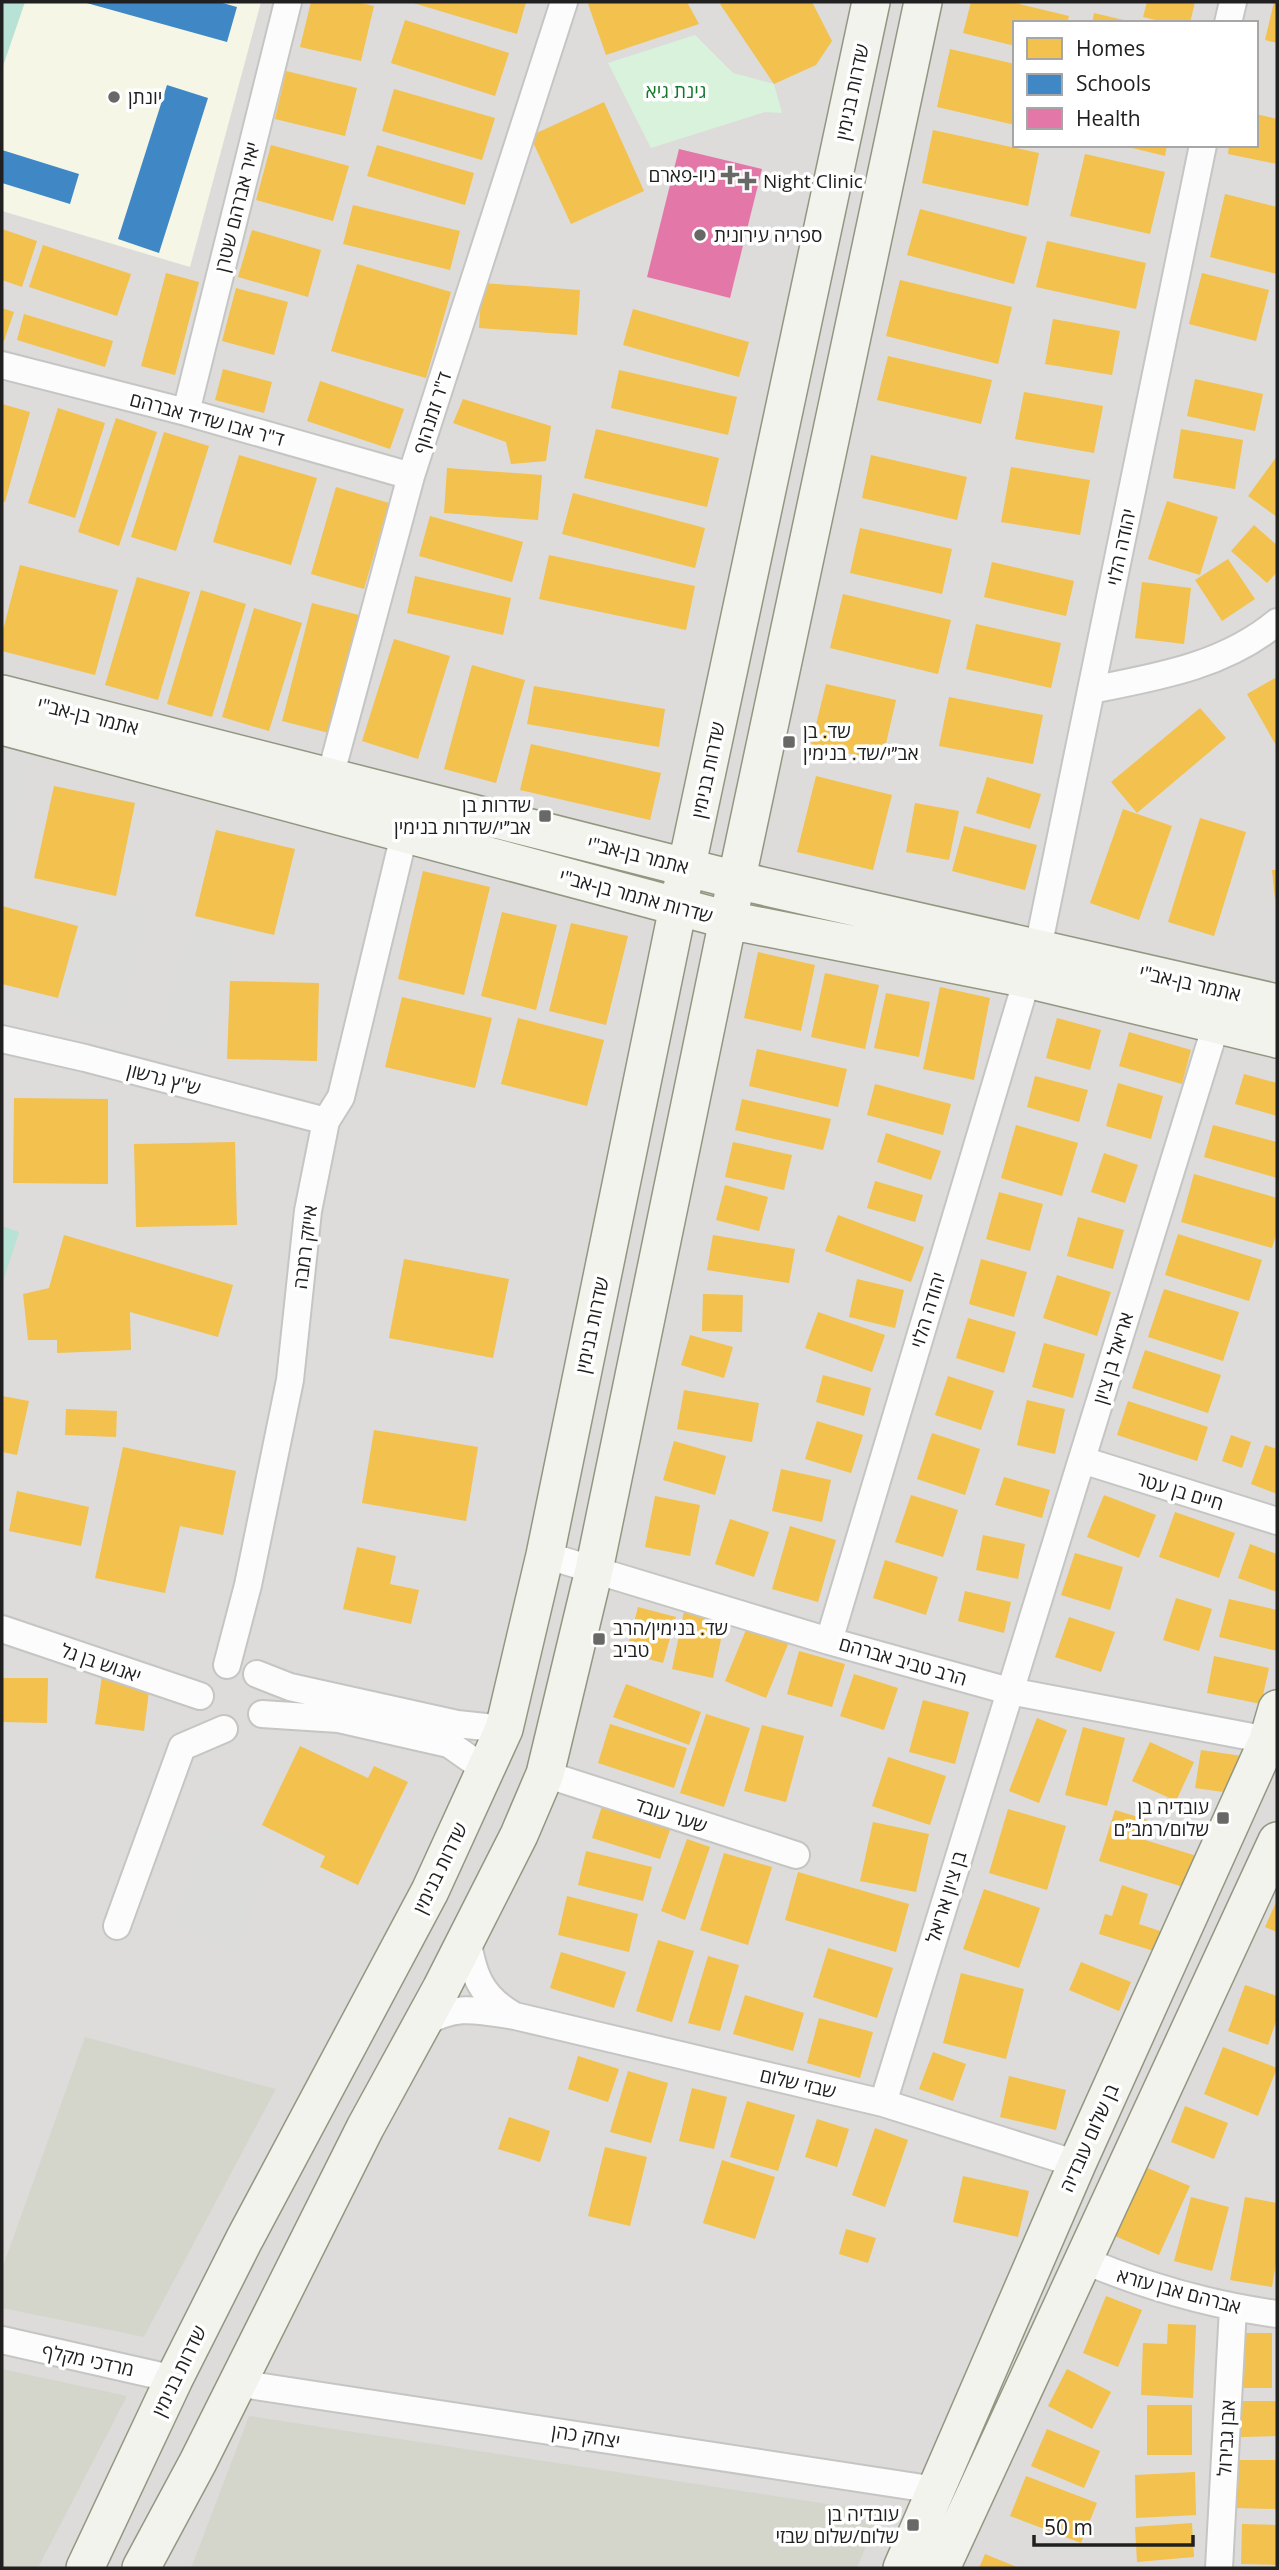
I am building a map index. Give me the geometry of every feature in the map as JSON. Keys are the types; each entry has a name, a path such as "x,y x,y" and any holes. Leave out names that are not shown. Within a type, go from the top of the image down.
{"main road":[{"name":"שדרות בנימין","path":"85,2568 174,2379 244,2240 430,1891 504,1728 545,1555 678,907 871,2"},
{"path":"141,2568 198,2462 359,2140 467,1938 519,1835 545,1774 594,1570 727,920 923,2"},
{"name":"אתמר בן-אב\"י","path":"2,694 736,880 1032,963 1277,1003"},
{"name":"שדרות אתמר בן-אב\"י","path":"2,726 727,920 1032,963 1216,1025 1277,1039"},
{"name":"בן שלום עובדיה","path":"902,2568 1272,1724"},
{"path":"941,2568 1277,1841"}],"street":[{"name":"יאיר אברהם שטרן","path":"186,412 288,2"},
{"name":"ד\"ר זמנהוף","path":"330,777 411,476 564,2"},
{"path":"1228,21 1233,2"},
{"name":"יהודה הלוי","path":"829,1641 1032,963 1203,147"},
{"name":"ד\"ר אבו שדיד אברהם","path":"2,365 186,412 411,476"},
{"path":"1091,690 1168,675 1230,654 1277,622"},
{"name":"אייזק רמבה","path":"227,1665 248,1585 290,1380 308,1211 326,1121 341,1097 404,835"},
{"name":"אריאל בן ציון","path":"1009,1691 1216,1025"},
{"name":"ש\"ץ גרשון","path":"2,1039 326,1121"},
{"name":"חיים בן עטר","path":"1082,1461 1277,1521"},
{"name":"הרב טביב אברהם","path":"545,1555 829,1641 1009,1691 1272,1724"},
{"name":"יאנוש בן גל","path":"2,1629 200,1696"},
{"path":"224,1729 206,1717 200,1696 208,1676 227,1665 248,1668 290,1687 457,1724 504,1728"},
{"path":"117,1926 182,1747 224,1729 245,1728 262,1714 266,1694 257,1674"},
{"name":"בן ציון אריאל","path":"883,2103 1009,1691"},
{"path":"262,1714 339,1719 449,1744 486,1770"},
{"name":"שער עובד","path":"545,1774 796,1855"},
{"name":"שבזי שלום","path":"467,1938 471,1965 480,1985 495,2005 515,2016"},
{"name":"שבזי שלום","path":"420,2026 437,2015 453,2010 515,2016 883,2103 1077,2164"},
{"name":"אברהם אבן עזרא","path":"1083,2260 1126,2278 1233,2308 1277,2314"},
{"name":"אבן גבירול","path":"1219,2568 1233,2308"},
{"name":"מרדכי מקלף","path":"2,2340 174,2379"},
{"name":"יצחק כהן","path":"236,2383 936,2490"}],"shaded area":[{"path":"2,2 1277,2 1277,2568 2,2568"},
{"path":"2,2 261,2 190,267 2,211"},
{"path":"2,736 33,744 2,859"},
{"path":"89,896 149,911 118,1030 58,1014"},
{"path":"192,921 239,934 206,1052 159,1039"},
{"path":"213,1825 277,1848 233,1955 169,1922"},
{"path":"85,2037 276,2089 144,2337 2,2308 2,2269"},
{"path":"2,2369 127,2396 38,2568 2,2568"},
{"path":"249,2416 880,2512 857,2568 191,2568"}],"green space":[{"path":"2,2 25,2 2,69"},
{"name":"גינת גיא","path":"695,35 733,73 774,84 782,113 765,112 651,148 608,63"},
{"path":"2,1226 19,1232 2,1285"}],"building: Homes":[{"path":"311,2 356,2 374,6 361,61 300,47"},
{"path":"410,2 526,2 517,34"},
{"path":"687,2 699,24 606,55 588,4"},
{"path":"812,2 832,41 816,65 774,84 720,4"},
{"path":"971,2 1011,2 1069,16 1068,21 1013,21 1013,46 963,33"},
{"path":"1147,2 1195,2 1190,21 1160,21 1143,17"},
{"path":"1274,2 1277,2 1277,43 1265,40"},
{"path":"1094,13 1128,21 1092,21"},
{"path":"405,20 509,53 495,96 391,63"},
{"path":"950,49 1013,64 1013,125 937,107"},
{"path":"286,71 357,88 345,136 275,119"},
{"path":"394,89 495,118 482,160 382,131"},
{"path":"604,102 644,191 571,224 530,136"},
{"path":"1258,114 1277,119 1277,164 1228,154 1229,147 1258,147"},
{"path":"933,130 1039,153 1028,206 922,183"},
{"path":"271,145 349,166 333,221 256,200"},
{"path":"377,145 474,173 465,205 367,176"},
{"path":"1128,147 1167,147 1165,156"},
{"path":"1085,154 1165,172 1150,234 1070,216"},
{"path":"1225,194 1277,207 1277,274 1210,257"},
{"path":"353,205 460,231 450,270 343,244"},
{"path":"920,209 1027,237 1014,284 907,255"},
{"path":"2,229 37,241 22,287 2,280"},
{"path":"252,230 321,250 308,297 238,277"},
{"path":"1047,241 1146,263 1136,309 1036,287"},
{"path":"43,245 131,274 117,316 29,287"},
{"path":"357,264 451,292 426,378 331,351"},
{"path":"166,273 199,282 175,375 141,366"},
{"path":"1202,273 1269,290 1256,341 1189,324"},
{"path":"900,280 1012,307 998,364 886,336"},
{"path":"482,283 580,290 577,335 479,328"},
{"path":"236,288 288,302 274,355 222,341"},
{"path":"2,308 14,312 4,341 2,340"},
{"path":"633,309 749,342 739,377 623,345"},
{"path":"24,314 113,341 105,367 17,340"},
{"path":"1053,319 1120,331 1112,375 1045,364"},
{"path":"888,356 992,380 981,424 877,400"},
{"path":"223,369 272,382 264,413 215,400"},
{"path":"619,370 737,397 728,435 611,408"},
{"path":"1195,379 1263,394 1255,431 1187,416"},
{"path":"320,381 404,409 390,449 307,421"},
{"path":"1024,392 1103,406 1094,453 1015,439"},
{"path":"463,399 551,426 546,461 511,464 506,442 453,423"},
{"path":"2,404 30,412 5,502 2,501"},
{"path":"58,408 105,423 75,518 28,503"},
{"path":"116,418 157,432 119,546 78,532"},
{"path":"596,429 719,458 707,507 584,478"},
{"path":"1181,429 1243,440 1235,489 1173,478"},
{"path":"164,432 209,446 176,551 131,537"},
{"path":"239,455 317,478 291,565 213,542"},
{"path":"871,455 967,477 957,520 862,498"},
{"path":"1277,456 1277,517 1248,496"},
{"path":"1011,467 1090,480 1080,535 1001,522"},
{"path":"447,468 542,475 538,520 444,513"},
{"path":"336,487 389,503 364,589 311,574"},
{"path":"573,493 705,528 695,568 562,534"},
{"path":"1167,501 1218,517 1200,575 1148,559"},
{"path":"430,516 523,542 512,582 419,556"},
{"path":"1254,525 1277,545 1277,572 1267,583 1231,551"},
{"path":"860,528 952,549 942,594 850,573"},
{"path":"549,555 695,586 686,630 539,599"},
{"path":"1228,559 1255,599 1222,621 1195,580"},
{"path":"992,562 1074,581 1066,616 984,597"},
{"path":"20,565 118,590 95,675 2,651 2,634"},
{"path":"415,576 511,598 503,635 407,613"},
{"path":"137,577 190,592 158,700 105,685"},
{"path":"1142,582 1191,588 1184,644 1135,638"},
{"path":"201,590 246,604 212,717 167,704"},
{"path":"843,594 951,620 938,674 830,648"},
{"path":"312,603 359,615 329,733 282,721"},
{"path":"254,608 302,623 269,731 222,717"},
{"path":"976,624 1061,643 1051,688 966,669"},
{"path":"394,639 450,656 418,759 362,741"},
{"path":"472,665 525,680 496,783 444,769"},
{"path":"1277,677 1277,747 1247,694"},
{"path":"826,684 896,700 882,761 811,745"},
{"path":"534,686 665,709 659,747 527,724"},
{"path":"949,697 1043,715 1033,764 939,746"},
{"path":"1200,708 1226,738 1137,813 1111,782"},
{"path":"531,744 661,773 650,820 520,790"},
{"path":"816,776 892,795 873,870 797,852"},
{"path":"987,777 1041,794 1030,829 976,813"},
{"path":"54,786 135,803 116,896 34,878"},
{"path":"915,803 959,811 949,860 906,852"},
{"path":"1123,809 1172,826 1139,920 1090,903"},
{"path":"1200,818 1246,832 1214,936 1168,922"},
{"path":"964,826 1037,845 1025,890 952,871"},
{"path":"216,830 295,849 274,935 195,916"},
{"path":"1272,870 1277,870 1277,899 1275,899"},
{"path":"423,871 490,887 464,995 398,979"},
{"path":"2,906 78,926 58,998 2,984"},
{"path":"502,912 557,925 536,1010 481,996"},
{"path":"571,923 628,936 606,1025 549,1011"},
{"path":"758,952 815,965 801,1031 744,1018"},
{"path":"825,973 879,985 865,1049 811,1037"},
{"path":"230,981 319,983 317,1061 227,1059"},
{"path":"940,987 990,998 974,1080 923,1069"},
{"path":"886,993 930,1002 919,1057 874,1048"},
{"path":"402,997 492,1018 475,1088 385,1067"},
{"path":"518,1018 604,1040 587,1106 501,1084"},
{"path":"1057,1018 1101,1030 1090,1070 1046,1058"},
{"path":"1129,1032 1191,1050 1182,1084 1119,1066"},
{"path":"757,1049 847,1069 838,1107 749,1086"},
{"path":"1244,1074 1277,1083 1277,1116 1235,1104"},
{"path":"1035,1076 1088,1090 1079,1122 1027,1107"},
{"path":"1118,1083 1163,1096 1151,1139 1106,1126"},
{"path":"875,1084 951,1104 943,1135 867,1115"},
{"path":"14,1098 108,1099 108,1184 13,1183"},
{"path":"742,1099 831,1119 823,1150 735,1130"},
{"path":"1016,1125 1078,1143 1062,1196 1001,1178"},
{"path":"1213,1125 1277,1142 1277,1178 1204,1157"},
{"path":"886,1133 941,1151 931,1180 877,1162"},
{"path":"235,1142 237,1225 136,1227 134,1144"},
{"path":"733,1142 792,1155 784,1190 725,1177"},
{"path":"1104,1153 1138,1165 1125,1203 1091,1192"},
{"path":"1194,1174 1277,1198 1277,1231 1272,1248 1181,1222"},
{"path":"875,1181 923,1195 915,1222 867,1208"},
{"path":"725,1185 768,1197 759,1231 716,1220"},
{"path":"999,1192 1043,1204 1030,1251 986,1239"},
{"path":"838,1215 924,1247 911,1282 825,1251"},
{"path":"1078,1217 1124,1230 1113,1269 1067,1256"},
{"path":"1178,1234 1262,1260 1249,1301 1165,1275"},
{"path":"64,1235 233,1285 218,1337 130,1312 131,1350 57,1353 57,1340 28,1340 23,1294 49,1288"},
{"path":"713,1235 795,1249 789,1283 707,1270"},
{"path":"404,1259 509,1279 493,1358 389,1338"},
{"path":"981,1259 1027,1272 1014,1317 969,1304"},
{"path":"1057,1275 1111,1292 1097,1336 1043,1318"},
{"path":"857,1279 904,1290 895,1328 849,1317"},
{"path":"1164,1289 1239,1312 1223,1361 1148,1337"},
{"path":"703,1294 743,1295 742,1332 702,1331"},
{"path":"818,1312 885,1335 872,1372 805,1348"},
{"path":"968,1318 1016,1332 1004,1373 956,1358"},
{"path":"690,1335 733,1347 724,1378 681,1365"},
{"path":"1044,1343 1085,1354 1073,1398 1032,1387"},
{"path":"1145,1350 1221,1375 1208,1413 1132,1388"},
{"path":"823,1375 871,1388 864,1416 816,1402"},
{"path":"948,1376 994,1391 981,1430 935,1415"},
{"path":"684,1390 759,1403 752,1442 677,1429"},
{"path":"2,1396 29,1401 17,1455 2,1452"},
{"path":"1027,1400 1065,1409 1055,1454 1017,1445"},
{"path":"1128,1401 1208,1427 1197,1461 1117,1435"},
{"path":"66,1409 117,1411 116,1437 65,1435"},
{"path":"817,1421 863,1435 851,1473 805,1459"},
{"path":"374,1430 478,1447 466,1521 362,1503"},
{"path":"932,1433 980,1449 965,1495 917,1479"},
{"path":"1231,1435 1251,1442 1242,1468 1222,1461"},
{"path":"674,1441 726,1456 715,1495 663,1480"},
{"path":"1265,1445 1277,1449 1277,1494 1251,1484"},
{"path":"123,1447 236,1471 223,1535 180,1526 165,1593 95,1578"},
{"path":"781,1469 831,1480 822,1522 772,1511"},
{"path":"1004,1477 1050,1490 1042,1518 995,1505"},
{"path":"17,1491 89,1507 81,1546 9,1531"},
{"path":"911,1495 958,1510 943,1557 895,1542"},
{"path":"1104,1495 1156,1515 1139,1558 1087,1537"},
{"path":"655,1496 700,1505 690,1556 645,1547"},
{"path":"1175,1512 1235,1533 1219,1578 1159,1557"},
{"path":"730,1519 769,1532 754,1577 715,1564"},
{"path":"790,1526 836,1540 818,1602 772,1589"},
{"path":"983,1535 1025,1544 1018,1579 976,1570"},
{"path":"1250,1544 1277,1554 1277,1592 1238,1578"},
{"path":"357,1547 396,1556 390,1584 419,1590 411,1624 343,1609"},
{"path":"1075,1553 1123,1567 1110,1610 1061,1595"},
{"path":"885,1560 938,1577 926,1615 873,1598"},
{"path":"965,1591 1011,1602 1004,1633 958,1621"},
{"path":"1176,1598 1212,1609 1199,1651 1163,1640"},
{"path":"1229,1599 1277,1610 1277,1651 1219,1637"},
{"path":"638,1607 676,1617 663,1663 626,1653"},
{"path":"684,1611 725,1620 713,1678 672,1669"},
{"path":"1069,1617 1115,1632 1101,1672 1055,1657"},
{"path":"748,1625 789,1642 766,1698 725,1681"},
{"path":"799,1651 845,1664 832,1707 787,1694"},
{"path":"1214,1656 1269,1668 1261,1704 1207,1693"},
{"path":"854,1674 898,1688 884,1730 840,1716"},
{"path":"102,1676 150,1683 144,1731 95,1724"},
{"path":"2,1678 48,1678 47,1723 2,1722"},
{"path":"626,1684 701,1712 689,1745 613,1717"},
{"path":"923,1700 969,1712 955,1764 909,1752"},
{"path":"706,1714 750,1728 724,1807 680,1793"},
{"path":"1037,1718 1067,1730 1039,1803 1009,1791"},
{"path":"610,1724 687,1748 674,1788 598,1763"},
{"path":"762,1725 804,1736 786,1802 744,1791"},
{"path":"1083,1727 1125,1738 1107,1806 1065,1795"},
{"path":"1150,1742 1194,1762 1176,1801 1132,1781"},
{"path":"300,1746 368,1778 374,1766 408,1782 358,1885 320,1867 325,1856 262,1825"},
{"path":"1201,1750 1242,1756 1237,1794 1195,1788"},
{"path":"888,1757 946,1776 930,1825 872,1806"},
{"path":"602,1806 671,1827 660,1859 592,1838"},
{"path":"1008,1809 1066,1826 1047,1890 989,1873"},
{"path":"1115,1810 1148,1820 1142,1839 1200,1857 1190,1889 1099,1861"},
{"path":"873,1822 929,1834 916,1892 860,1881"},
{"path":"687,1839 710,1847 685,1920 661,1911"},
{"path":"586,1851 652,1867 643,1901 578,1885"},
{"path":"724,1853 772,1867 748,1945 700,1930"},
{"path":"798,1872 909,1904 896,1952 785,1920"},
{"path":"1122,1885 1148,1894 1139,1924 1163,1932 1157,1952 1099,1934 1105,1914 1112,1916"},
{"path":"984,1889 1040,1908 1019,1968 963,1949"},
{"path":"567,1896 638,1914 629,1952 558,1935"},
{"path":"1277,1900 1277,1932 1265,1927"},
{"path":"658,1940 694,1951 672,2022 636,2011"},
{"path":"828,1948 893,1968 877,2018 813,1997"},
{"path":"561,1952 626,1972 614,2008 550,1988"},
{"path":"708,1956 739,1965 720,2031 688,2023"},
{"path":"1081,1962 1131,1982 1119,2011 1069,1990"},
{"path":"961,1973 1024,1989 1006,2059 943,2043"},
{"path":"1245,1985 1277,1996 1277,2018 1268,2045 1228,2031"},
{"path":"745,1995 804,2013 793,2051 733,2034"},
{"path":"819,2018 873,2032 860,2078 807,2063"},
{"path":"1223,2047 1277,2068 1258,2116 1204,2094"},
{"path":"933,2052 966,2064 953,2101 919,2089"},
{"path":"578,2056 619,2069 608,2102 568,2089"},
{"path":"628,2071 668,2083 651,2143 610,2132"},
{"path":"1009,2076 1066,2090 1056,2130 1000,2117"},
{"path":"692,2088 727,2097 714,2149 679,2141"},
{"path":"747,2101 795,2115 778,2171 730,2157"},
{"path":"1185,2106 1228,2123 1214,2159 1171,2142"},
{"path":"509,2117 550,2131 540,2162 498,2149"},
{"path":"817,2119 849,2129 837,2167 805,2157"},
{"path":"875,2128 908,2140 885,2207 852,2195"},
{"path":"605,2147 647,2157 630,2226 588,2216"},
{"path":"722,2160 775,2177 755,2239 703,2223"},
{"path":"1145,2167 1190,2186 1159,2255 1115,2236"},
{"path":"963,2176 1029,2191 1018,2237 953,2222"},
{"path":"1191,2197 1229,2207 1212,2271 1174,2261"},
{"path":"1245,2197 1277,2203 1277,2257 1272,2287 1230,2280"},
{"path":"846,2229 876,2238 868,2263 839,2254"},
{"path":"1106,2296 1142,2310 1118,2367 1083,2353"},
{"path":"1168,2324 1196,2325 1193,2398 1141,2395 1143,2343 1167,2344"},
{"path":"1238,2333 1272,2333 1272,2388 1238,2388"},
{"path":"1067,2369 1111,2392 1092,2429 1048,2406"},
{"path":"1240,2401 1277,2401 1277,2436 1241,2437"},
{"path":"1147,2405 1192,2405 1192,2455 1147,2455"},
{"path":"1047,2429 1100,2451 1084,2488 1031,2466"},
{"path":"1235,2460 1277,2460 1277,2509 1235,2508"},
{"path":"1195,2472 1196,2515 1136,2518 1135,2475"},
{"path":"1026,2476 1097,2503 1081,2543 1010,2516"},
{"path":"1192,2523 1194,2557 1137,2562 1135,2527"},
{"path":"1242,2524 1277,2525 1277,2565 1241,2564"},
{"path":"985,2554 1019,2568 979,2568"}],"building: Schools":[{"path":"83,2 219,2 237,7 227,42"},
{"path":"167,85 208,98 159,253 118,239"},
{"path":"2,150 79,174 70,204 2,183"}],"building: Health":[{"path":"679,149 762,169 730,298 647,277"}],"place":[{"name":"יונתן","path":"114,97"},
{"name":"ניו-פארם","path":"730,175"},
{"name":"Night Clinic","path":"747,181"},
{"name":"ספריה עירונית","path":"700,235"},
{"name":"שד. בן אב״י/שד. בנימין","path":"789,742"},
{"name":"שדרות בן אב״י/שדרות בנימין","path":"545,816"},
{"name":"שד. בנימין/הרב טביב","path":"599,1639"},
{"name":"עובדיה בן שלום/רמב״ם","path":"1223,1818"},
{"name":"עובדיה בן שלום/שלום שבזי","path":"913,2525"}]}
